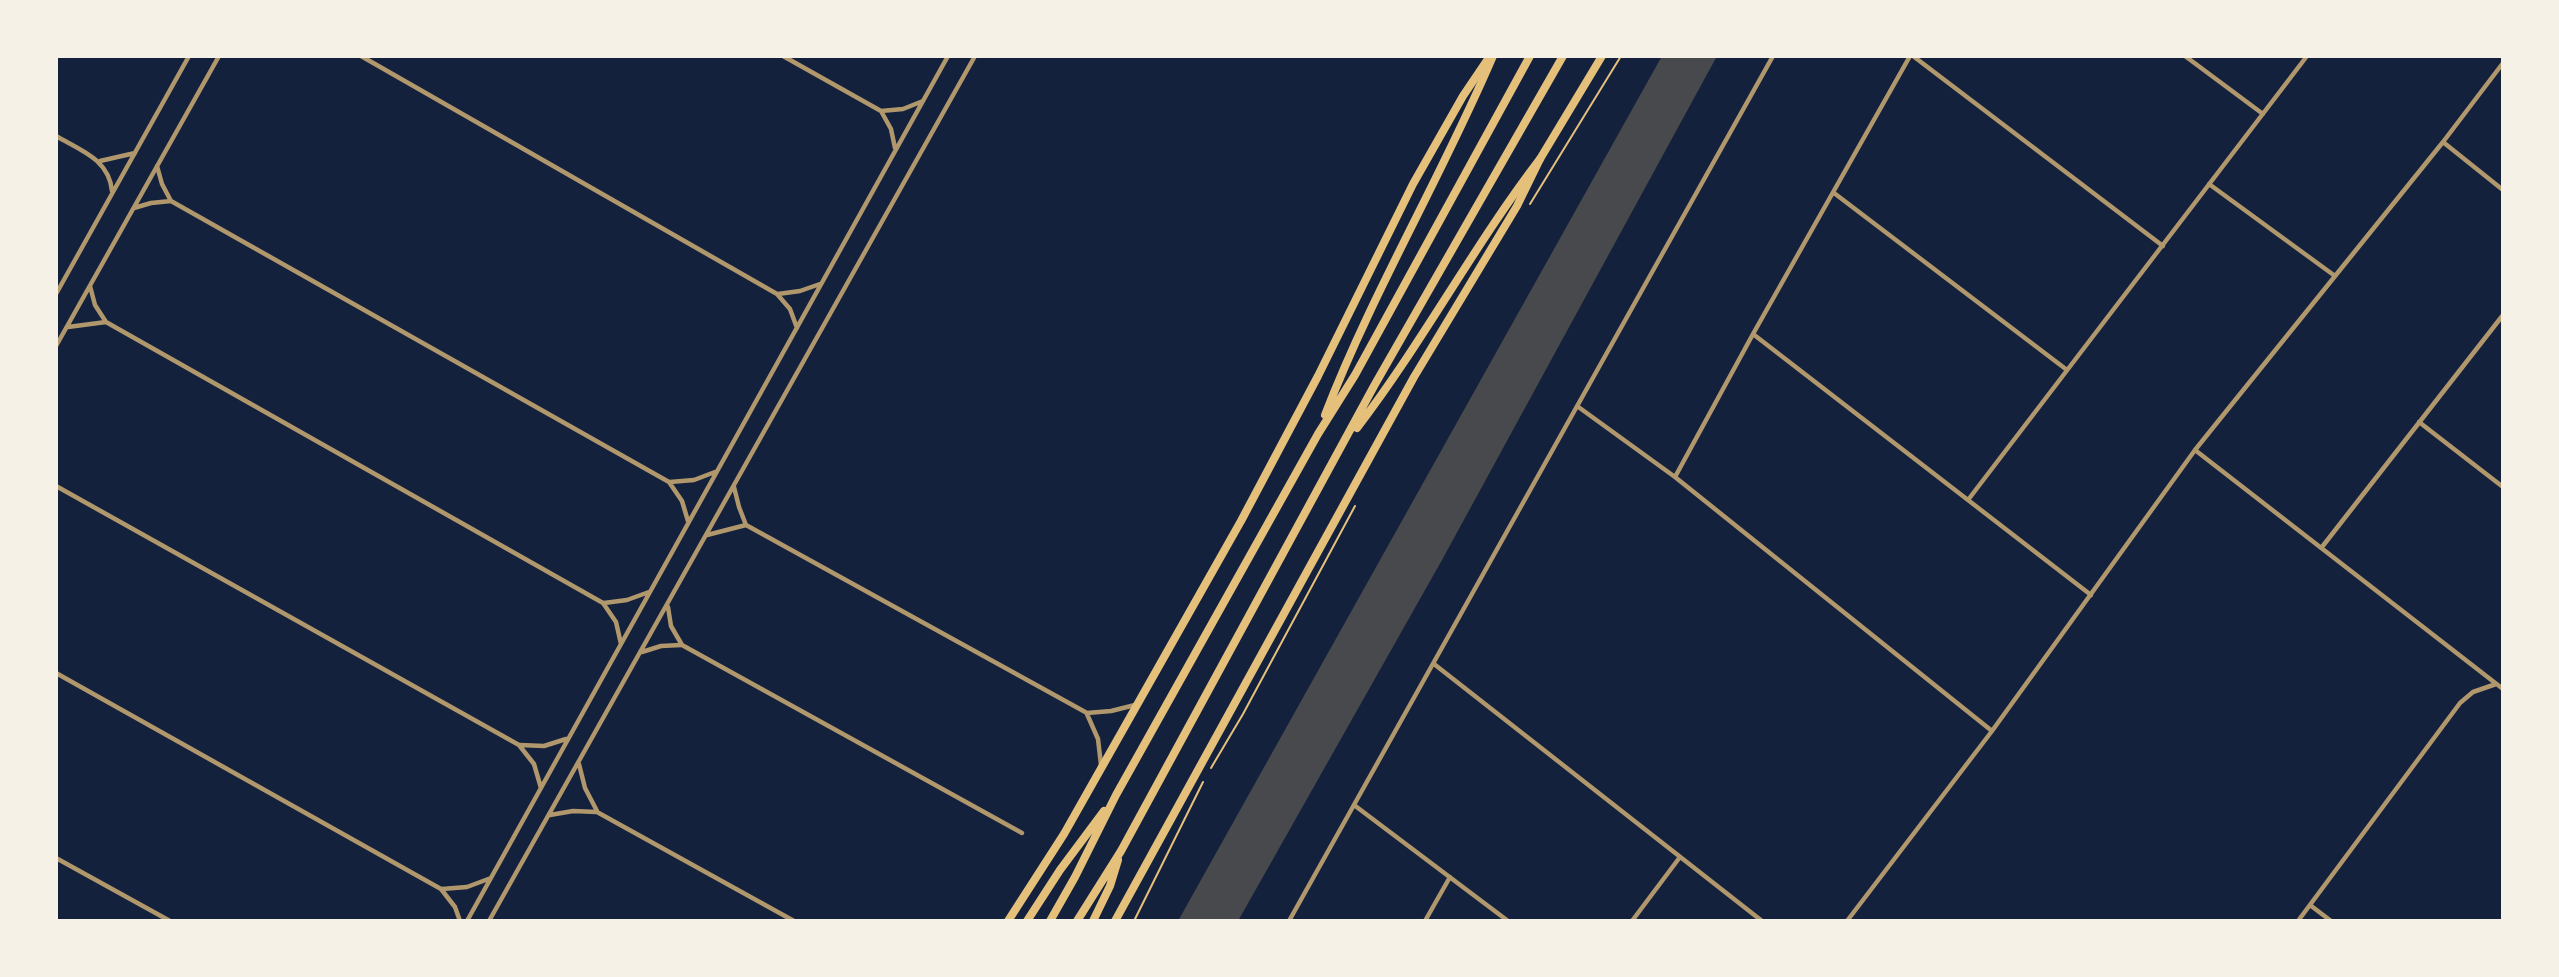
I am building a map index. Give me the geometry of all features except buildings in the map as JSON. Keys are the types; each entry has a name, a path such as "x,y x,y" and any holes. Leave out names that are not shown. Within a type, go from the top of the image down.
{"main road":[{"path":"1318,434 1361,327 1474,102 1491,56"},
{"path":"1008,921 1064,834 1241,521 1306,400 1413,184 1463,96 1491,56"},
{"path":"1050,921 1116,795 1318,434 1355,375 1530,56"},
{"path":"1077,921 1121,850 1374,386 1563,56"},
{"path":"1115,921 1414,377 1517,206 1540,159 1602,56"},
{"path":"1343,447 1392,382 1509,199 1540,159"},
{"path":"1027,921 1060,870 1116,795"},
{"path":"1093,921 1110,886 1121,850"}],"street":[{"path":"56,294 189,56"},
{"path":"56,346 219,56"},
{"path":"361,56 777,294 790,309 797,328"},
{"path":"783,56 881,111 891,129 896,150"},
{"path":"467,921 948,56"},
{"path":"489,921 975,56"},
{"path":"1289,921 1773,56"},
{"path":"1675,477 1753,334 1912,56 2163,246"},
{"path":"2185,56 2263,114"},
{"path":"1968,500 2307,56"},
{"path":"1847,921 1992,731 2195,450 2503,63"},
{"path":"881,111 903,109 923,101"},
{"path":"56,136 99,161 109,175 113,193"},
{"path":"2442,142 2503,190"},
{"path":"99,161 135,153"},
{"path":"157,166 171,201"},
{"path":"2209,184 2335,276"},
{"path":"1834,193 2067,370"},
{"path":"133,208 151,202 171,201 669,482 682,500 688,522"},
{"path":"56,279 65,277"},
{"path":"777,294 822,284"},
{"path":"90,286 95,305 106,322 603,603 616,622 621,643"},
{"path":"2322,547 2503,315"},
{"path":"67,327 106,322"},
{"path":"1753,334 2091,594"},
{"path":"1577,406 1675,477 1992,731"},
{"path":"2419,422 2503,487"},
{"path":"2195,450 2503,689"},
{"path":"669,482 694,480 717,471"},
{"path":"56,486 519,745 534,764 541,788"},
{"path":"734,487 738,507 746,525 1087,713 1111,712 1135,705"},
{"path":"707,535 746,525"},
{"path":"603,603 627,600 649,592"},
{"path":"668,605 671,626 682,645 1022,833"},
{"path":"641,653 661,646 682,645"},
{"path":"1434,664 1762,921"},
{"path":"56,673 441,889 455,907 460,921"},
{"path":"2298,921 2460,703 2473,692 2497,684"},
{"path":"1087,713 1098,739 1101,769"},
{"path":"519,745 544,746 568,739"},
{"path":"579,762 585,788 597,812"},
{"path":"1354,805 1508,921"},
{"path":"549,816 573,811 597,812 794,921"},
{"path":"1632,921 1680,857"},
{"path":"56,858 170,921"},
{"path":"1425,921 1450,877"},
{"path":"441,889 467,887 491,878"},
{"path":"2310,905 2330,921"}],"path":[{"path":"1525,211 1621,56"},
{"path":"1210,770 1359,499"},
{"path":"1134,921 1204,781"}]}
